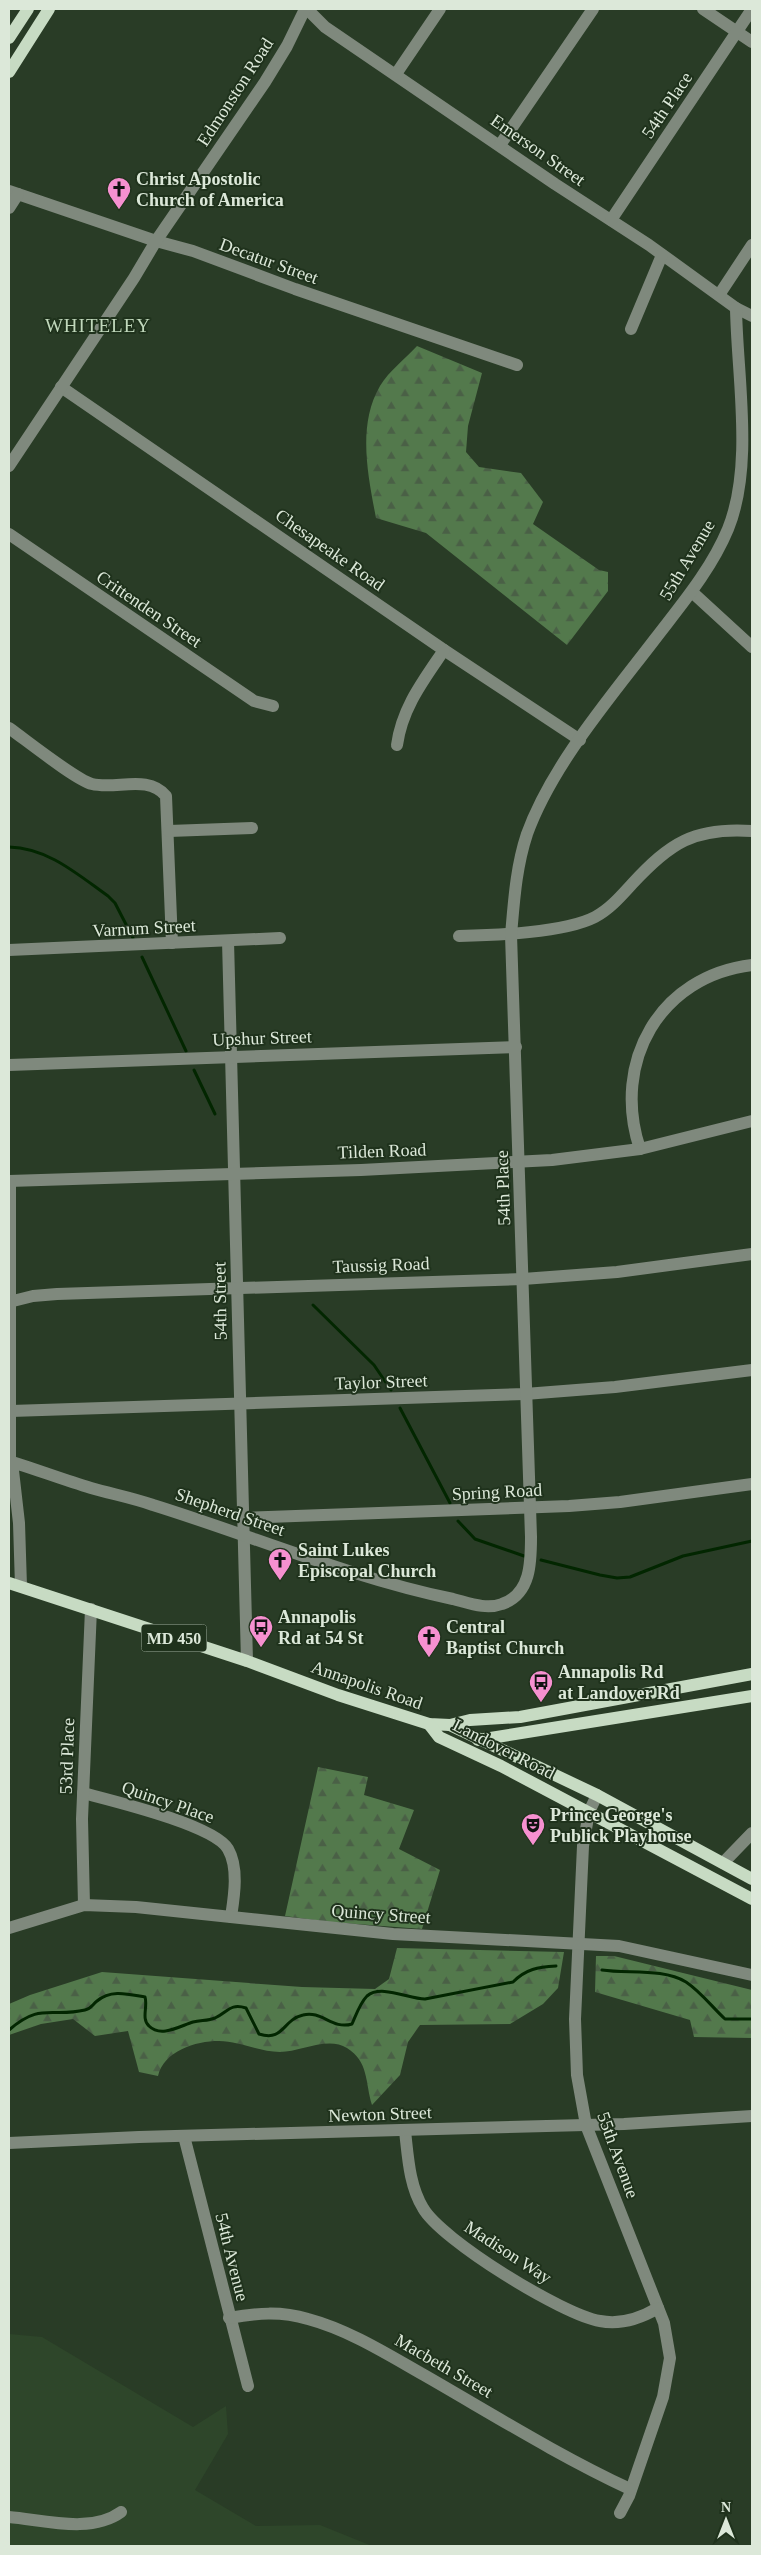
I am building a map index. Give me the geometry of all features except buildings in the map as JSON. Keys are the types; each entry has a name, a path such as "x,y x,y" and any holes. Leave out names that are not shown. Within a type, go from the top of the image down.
{"main road":[{"path":"9,38 28,9"},
{"path":"9,72 49,9"},
{"name":"Annapolis Road","path":"15,1585 91,1609 187,1643 247,1661 338,1695 429,1724"},
{"name":"MD 450","path":"450,1725 470,1720 520,1716 752,1674"},
{"path":"459,1746 478,1740 752,1696"},
{"name":"Landover Road","path":"429,1724 450,1725 478,1740 521,1757 597,1795 752,1879"},
{"name":"Landover Road","path":"429,1724 439,1737 589,1812 752,1899"},
{"path":"521,1757 520,1746 523,1733"}],"street":[{"name":"Emerson Street","path":"306,9 325,27 611,220 736,308 752,316"},
{"name":"Edmonston Road","path":"9,466 134,278 156,241 265,82 287,46 306,9"},
{"path":"396,74 440,9"},
{"path":"500,145 594,9"},
{"path":"703,9 752,42"},
{"name":"54th Place","path":"611,220 752,9"},
{"path":"9,208 14,192"},
{"name":"Decatur Street","path":"14,192 517,365"},
{"path":"719,295 752,245"},
{"path":"631,329 662,255"},
{"name":"55th Avenue","path":"580,740 692,592 728,530 738,488 741,428 736,308"},
{"name":"Chesapeake Road","path":"61,387 444,650 580,740"},
{"name":"Crittenden Street","path":"9,534 254,701 273,706"},
{"path":"692,592 752,647"},
{"path":"397,745 400,724 412,697 444,650"},
{"path":"9,728 91,784 140,784 162,791 168,800 172,944"},
{"name":"54th Place","path":"467,1602 486,1607 501,1605 511,1600 528,1578 531,1559 520,1162 511,935 519,863 527,835 551,781 580,740"},
{"path":"169,827 252,828"},
{"path":"460,936 511,935 558,927 594,918 610,908 659,856 671,846 691,837 715,832 752,831"},
{"name":"Varnum Street","path":"9,950 280,938"},
{"name":"54th Street","path":"228,941 247,1661"},
{"path":"640,1149 634,1126 633,1090 636,1068 648,1030 672,999 686,989 720,973 752,965"},
{"name":"Upshur Street","path":"9,1065 516,1047"},
{"name":"Tilden Road","path":"10,1182 520,1162 607,1155 640,1149 752,1121"},
{"path":"10,1182 9,1302 12,1462 19,1523 15,1585"},
{"name":"Taussig Road","path":"9,1302 33,1296 58,1294 523,1279 617,1272 752,1254"},
{"name":"Taylor Street","path":"11,1411 525,1394 615,1387 752,1370"},
{"path":"9,1477 12,1462"},
{"name":"Shepherd Street","path":"12,1462 381,1581 467,1602"},
{"name":"Spring Road","path":"243,1518 530,1508 620,1502 752,1484"},
{"name":"53rd Place","path":"84,1905 82,1880 83,1793 91,1609"},
{"name":"Quincy Place","path":"83,1793 200,1829 222,1840 233,1865 231,1917"},
{"name":"55th Avenue","path":"597,1795 589,1812 583,1846 574,2052 586,2125 658,2308 668,2341 670,2358 668,2375 630,2489 620,2513"},
{"path":"723,1863 752,1833"},
{"name":"Quincy Street","path":"9,1928 84,1905 136,1907 393,1934 579,1943 628,1948 752,1975"},
{"name":"Newton Street","path":"9,2143 184,2136 586,2125 752,2116"},
{"name":"Madison Way","path":"405,2131 412,2180 423,2208 444,2232 545,2297 598,2321 621,2321 647,2314 658,2308"},
{"name":"54th Avenue","path":"184,2136 229,2318 248,2386"},
{"name":"Macbeth Street","path":"229,2318 274,2313 306,2318 328,2325 378,2349 553,2448 630,2489"},
{"path":"9,2517 80,2524 111,2519 121,2512"}],"shaded area":[{"path":"9,2334 42,2337 193,2427 226,2406 228,2434 195,2490 256,2526 320,2525 372,2546 9,2546"}],"green space":[{"path":"417,346 482,373 468,426 466,452 479,467 521,473 543,502 533,524 599,570 608,572 608,591 567,645 426,533 376,518 366,451 369,417 373,401 384,380"},
{"path":"318,1767 368,1777 364,1795 414,1810 399,1849 440,1870 422,1929 330,1922 285,1916"},
{"path":"397,1948 564,1952 558,1988 543,2004 510,2024 420,2025 408,2042 400,2075 372,2105 363,2066 354,2054 347,2048 339,2045 323,2044 272,2052 227,2041 210,2041 191,2045 174,2054 161,2067 158,2076 139,2072 128,2031 95,2036 73,2019 41,2024 9,2035 9,2004 30,1995 102,1972 302,1987 375,1989 389,1979"},
{"path":"596,1956 614,1956 752,1990 752,2038 694,2037 690,2020 595,1992"}],"waterway":[{"path":"9,847 23,848 49,857 73,871 108,896 115,903 133,938"},
{"path":"142,957 186,1051"},
{"path":"194,1070 215,1114"},
{"path":"313,1305 374,1365 391,1390"},
{"path":"400,1408 450,1503"},
{"path":"458,1521 475,1539 524,1556"},
{"path":"541,1560 600,1575 617,1578 630,1577 683,1556 752,1541"},
{"path":"9,2030 20,2021 38,2013 73,2012 87,2009 102,1997 120,1993 145,1997 145,2020 149,2026 159,2031 171,2030 193,2022 212,2019 233,2007 241,2007 246,2008 259,2034 267,2036 278,2033 296,2018 310,2014 339,2024 352,2024 358,2009 367,1996 380,1991 425,1999 513,1982 523,1974 533,1970 556,1966"},
{"path":"602,1970 656,1973 677,1978 697,1990 725,2019 752,2019"}],"place":[{"name":"Christ Apostolic Church of America","path":"119,210"},
{"name":"Saint Lukes Episcopal Church","path":"280,1581"},
{"name":"Annapolis Rd at 54 St","path":"261,1648"},
{"name":"Central Baptist Church","path":"429,1658"},
{"name":"Annapolis Rd at Landover Rd","path":"541,1703"},
{"name":"Prince George's Publick Playhouse","path":"533,1846"}],"district":[{"name":"WHITELEY","path":"98,325"}]}
